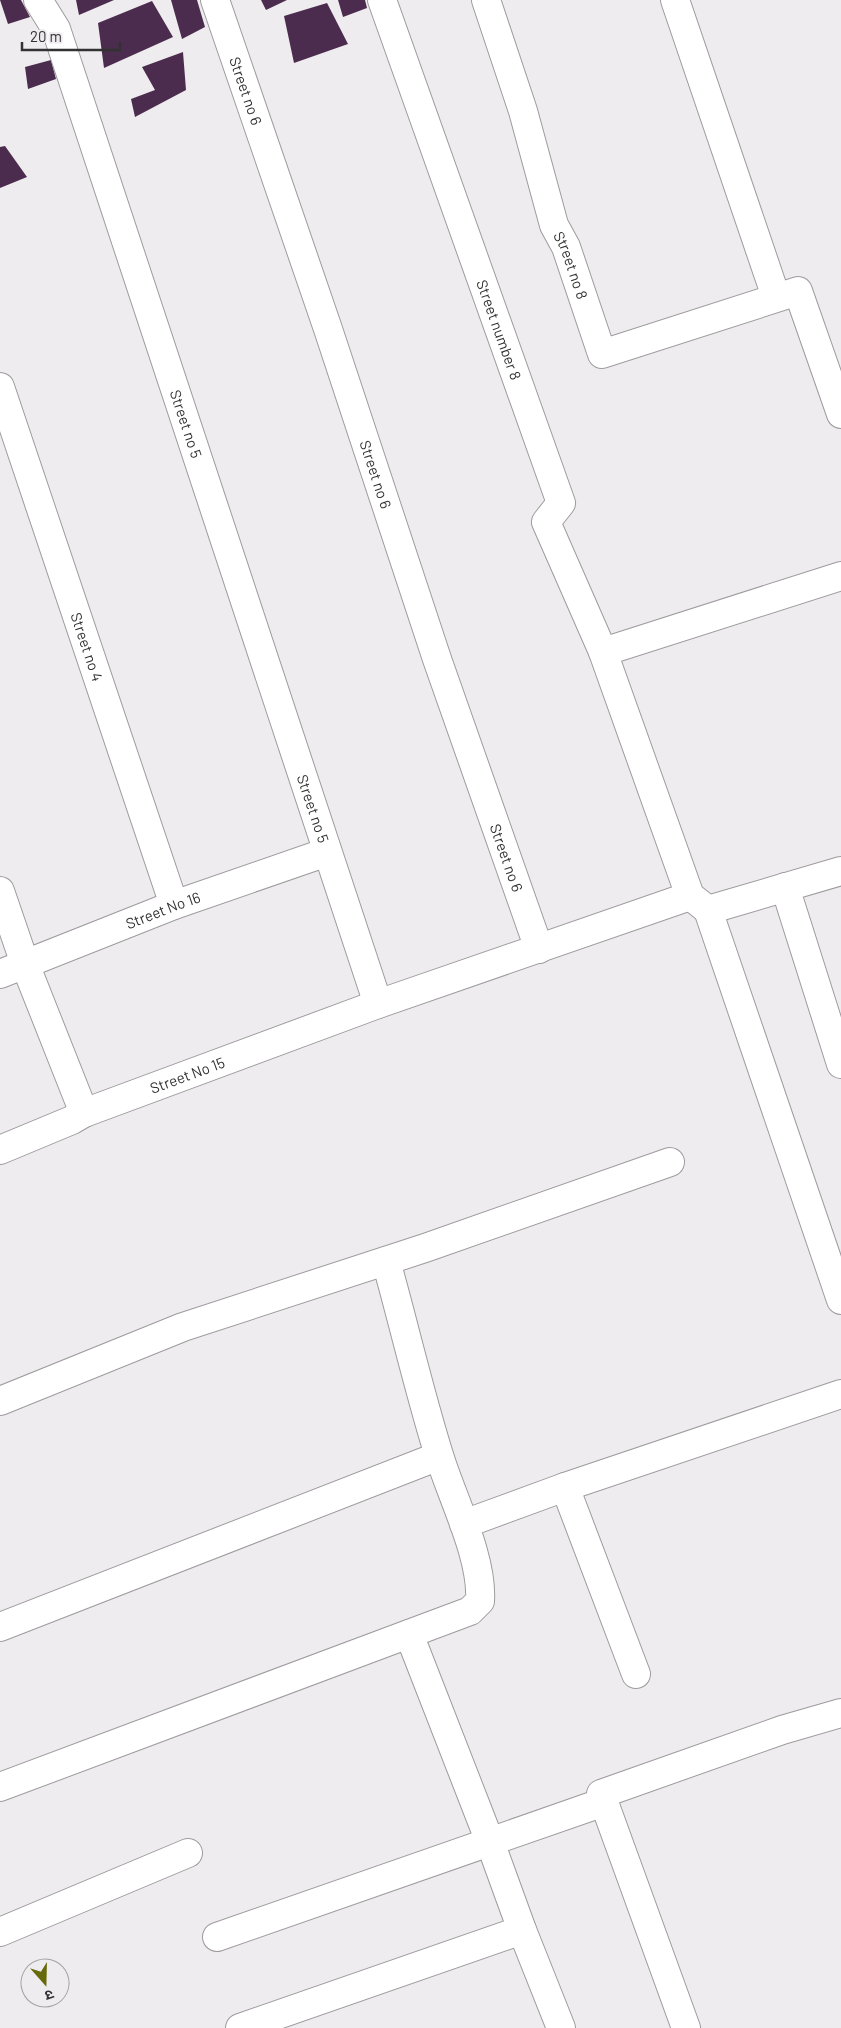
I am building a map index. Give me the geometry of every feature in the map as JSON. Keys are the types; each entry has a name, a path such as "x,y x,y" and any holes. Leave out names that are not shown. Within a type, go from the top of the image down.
{"street":[{"name":"Street no 5","path":"38,0 56,28 378,1004"},
{"name":"Street no 6","path":"215,0 328,329 437,659 538,949"},
{"name":"Street number 8","path":"382,0 561,503 546,522 603,652"},
{"name":"Street no 8","path":"486,0 523,112 554,226 566,247 602,354 776,297"},
{"path":"675,0 776,297 798,291 833,370 841,414"},
{"name":"Street no 4","path":"0,387 174,905"},
{"path":"841,576 603,652 699,903 841,1300"},
{"name":"Street No 16","path":"12,969 174,905 327,852"},
{"name":"Street No 15","path":"0,1150 72,1120 84,1113 378,1004 538,949 699,903 785,887 841,871"},
{"path":"785,887 841,1064"},
{"path":"0,891 12,969 84,1113"},
{"path":"0,1401 183,1327 386,1261 670,1162"},
{"path":"0,1787 470,1611 480,1601 481,1584 464,1524 439,1456 386,1261"},
{"path":"464,1524 565,1487 841,1394"},
{"path":"0,1628 439,1456"},
{"path":"565,1487 636,1674"},
{"path":"409,1634 561,2028"},
{"path":"686,2028 601,1794 782,1730 841,1713"},
{"path":"217,1937 604,1802"},
{"path":"0,1932 188,1853"},
{"path":"240,2028 522,1930"}],"building":[{"path":"0,0 21,0 30,17 8,24"},
{"path":"76,0 114,0 79,15"},
{"path":"171,0 197,0 205,27 182,39"},
{"path":"261,0 287,0 266,10"},
{"path":"338,0 365,0 367,8 343,17"},
{"path":"152,1 173,37 104,68 98,23"},
{"path":"327,3 348,44 294,63 284,16"},
{"path":"183,52 186,90 135,117 131,99 155,90 142,67"},
{"path":"51,60 56,79 28,89 25,67"},
{"path":"5,146 27,177 0,188 0,147"}]}
